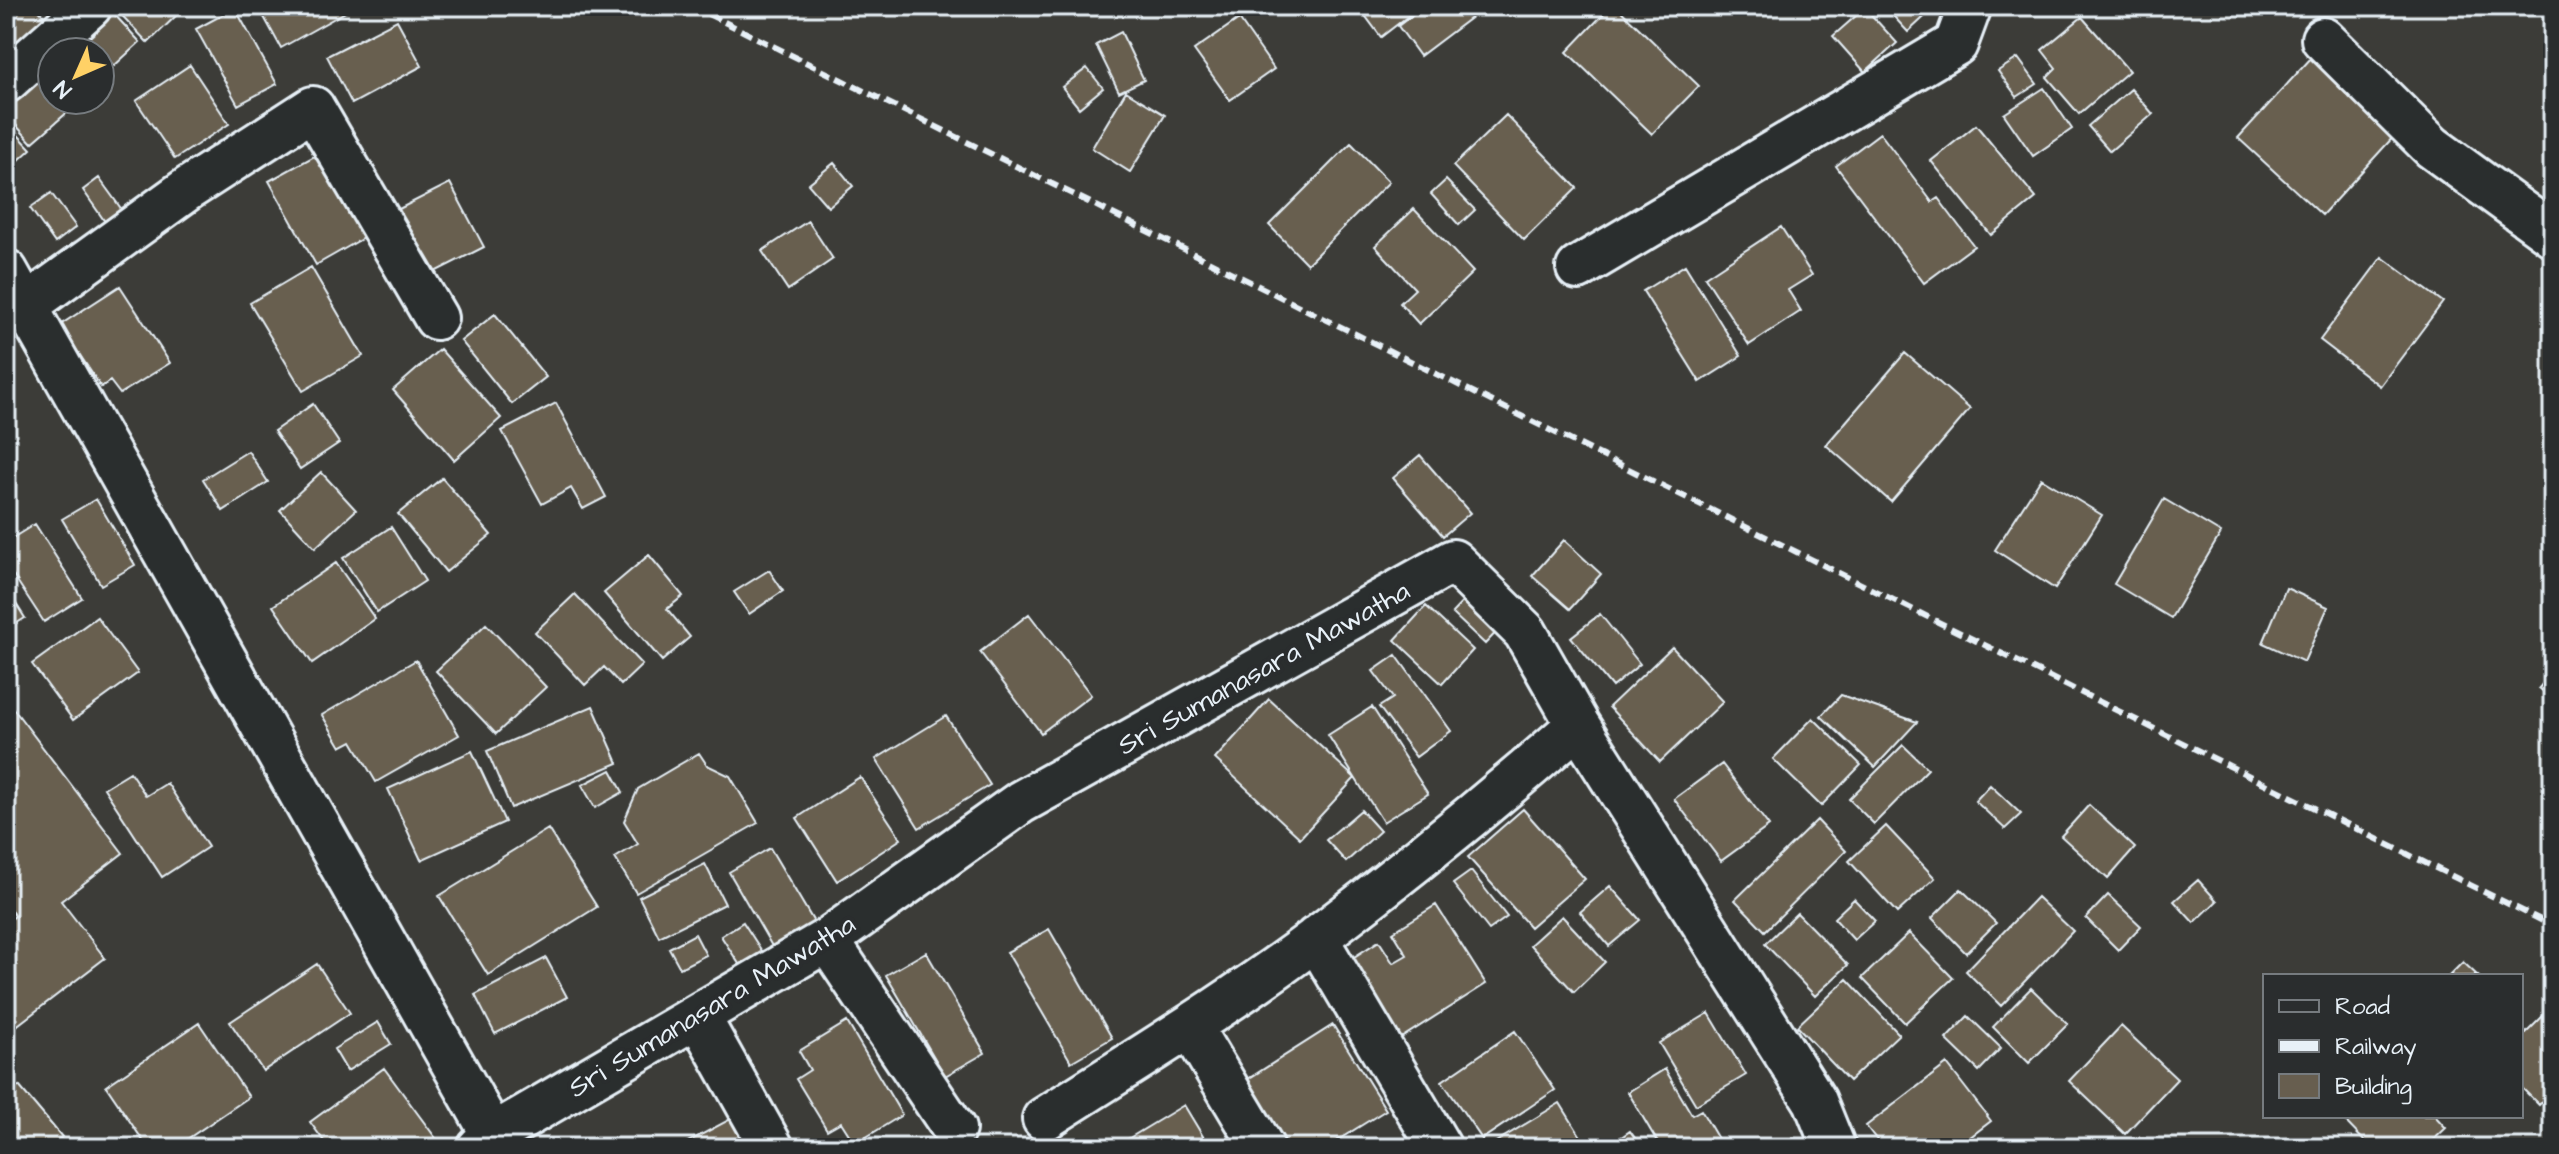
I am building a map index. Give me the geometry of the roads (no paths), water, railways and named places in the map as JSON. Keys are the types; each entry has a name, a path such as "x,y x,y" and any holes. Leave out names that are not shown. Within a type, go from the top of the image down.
{"street":[{"path":"6,81 90,6"},
{"path":"1578,268 1956,44 1970,6"},
{"path":"2323,39 2432,147 2553,235"},
{"path":"436,318 313,108 189,188 16,288 486,1142"},
{"name":"Sri Sumanasara Mawatha","path":"486,1142 827,940 1021,802 1453,561 1525,632 1578,725 1815,1101 1834,1148"},
{"path":"1044,1119 1190,1026 1316,938 1494,799 1578,725"},
{"path":"1316,938 1440,1148"},
{"path":"827,940 954,1129"},
{"path":"698,1016 772,1148"},
{"path":"1190,1026 1263,1148"}],"railway":[{"path":"692,6 2553,926"}]}
